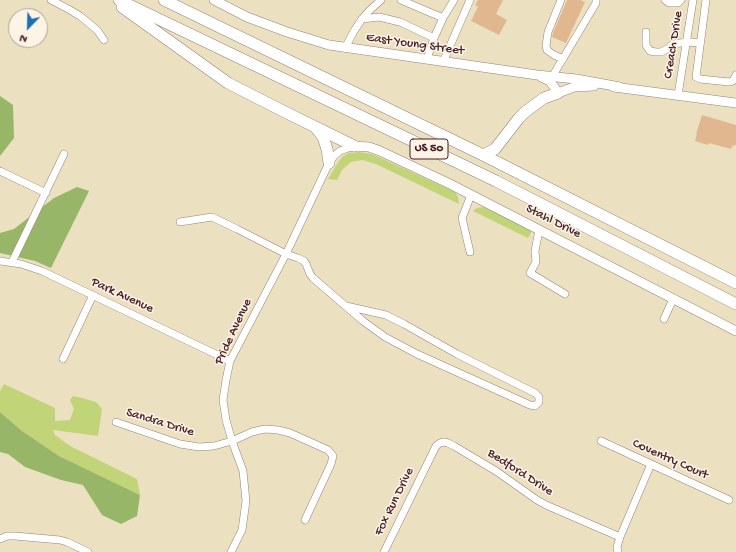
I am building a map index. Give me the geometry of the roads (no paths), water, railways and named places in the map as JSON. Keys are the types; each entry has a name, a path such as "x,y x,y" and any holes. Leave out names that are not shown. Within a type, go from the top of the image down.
{"highway":[{"path":"112,0 228,83 354,146"},
{"name":"US 50","path":"119,0 489,178 736,304"},
{"name":"US 50","path":"164,0 483,155 736,283"},
{"path":"483,155 495,149 525,112 544,98 558,93"},
{"path":"316,127 323,137 328,149 329,163"}],"main road":[{"name":"East Young Street","path":"214,0 247,17 287,32 344,48 537,75 576,79 620,87 736,103"},
{"path":"537,75 554,85 558,93"},
{"name":"East Young Street","path":"558,93 574,87 596,85 620,87"},
{"name":"Stahl Drive","path":"354,146 368,147 380,151 471,195 736,331"}],"street":[{"path":"51,0 80,16 97,30 104,40"},
{"path":"344,48 362,19 369,10 381,0"},
{"path":"401,0 443,18"},
{"path":"427,59 443,18 454,0"},
{"path":"443,62 470,0"},
{"path":"561,0 548,32 546,46 547,50 563,59"},
{"path":"552,77 596,3 596,0"},
{"path":"666,0 674,4 681,0"},
{"path":"693,3 706,3 696,77 700,79 729,82 733,81 736,75"},
{"name":"Creach Drive","path":"678,95 693,3"},
{"path":"362,19 380,17 400,22 434,38"},
{"path":"646,32 646,45 650,51 661,52 673,44 687,42 700,43"},
{"path":"684,60 698,61"},
{"name":"Pride Avenue","path":"231,552 242,530 246,502 243,471 226,420 224,400 230,361 286,254 329,163 340,151 354,146"},
{"path":"12,262 64,154"},
{"path":"0,171 46,193"},
{"path":"470,252 462,218 471,195"},
{"path":"180,222 212,217 286,254 304,261 313,278 363,321 385,337 417,354 530,405 535,406 539,402 539,396 535,393 457,354 386,315 346,306"},
{"path":"540,230 535,251 536,262 530,273 564,294"},
{"path":"0,269 1,261"},
{"name":"Park Avenue","path":"1,261 21,264 42,271 230,361"},
{"path":"63,359 93,295"},
{"path":"664,319 674,299"},
{"name":"Sandra Drive","path":"116,422 180,444 199,447 214,446 232,441 252,432 265,429 290,433 328,450 333,456 331,464 305,520"},
{"name":"Coventry Court","path":"600,441 729,500"},
{"name":"Fox Run Drive","path":"384,552 436,446 444,442 452,445"},
{"name":"Bedford Drive","path":"452,445 496,470 546,505 620,537"},
{"path":"618,552 620,537 651,464"},
{"path":"0,539 7,536 16,536 60,540 88,552"}]}
